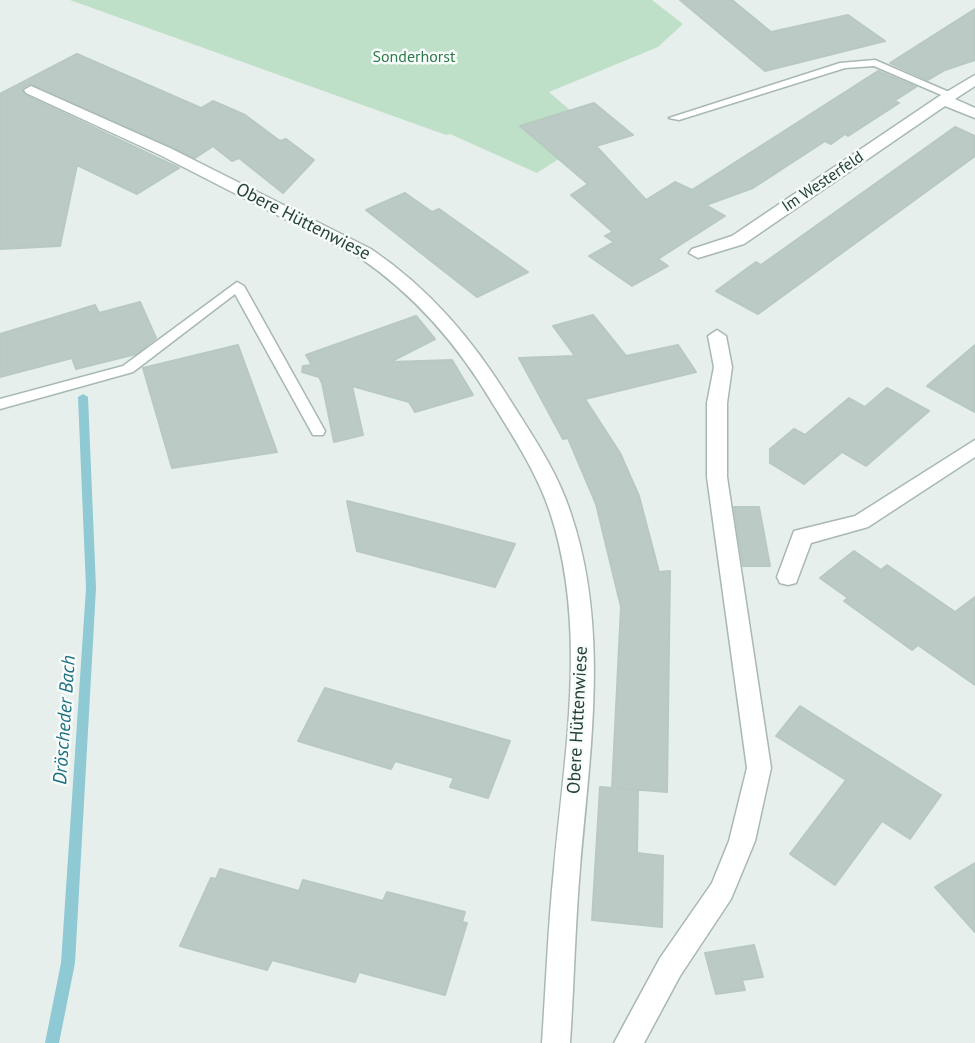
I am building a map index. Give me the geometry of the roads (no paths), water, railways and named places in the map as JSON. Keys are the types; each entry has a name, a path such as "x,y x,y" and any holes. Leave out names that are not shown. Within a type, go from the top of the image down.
{"street":[{"name":"Im Westerfeld","path":"698,253 738,240 975,79"},
{"name":"Obere Hüttenwiese","path":"31,90 166,152 390,268 418,292 449,327 489,379 533,453 559,511 573,560 584,650 556,1043"},
{"path":"947,98 975,113"},
{"path":"628,1043 670,967 722,890 742,841 759,768 717,477 717,403 723,367 717,336"},
{"path":"788,577 802,537 861,522 975,447"}],"lane":[{"path":"675,118 844,65 863,62 875,63 947,98"},
{"path":"0,404 128,369 237,286 318,431"}],"waterway":[{"name":"Dröscheder Bach","path":"52,1043 68,963 91,588 83,397"}],"park label":[{"name":"Sonderhorst","path":"414,57"}]}
